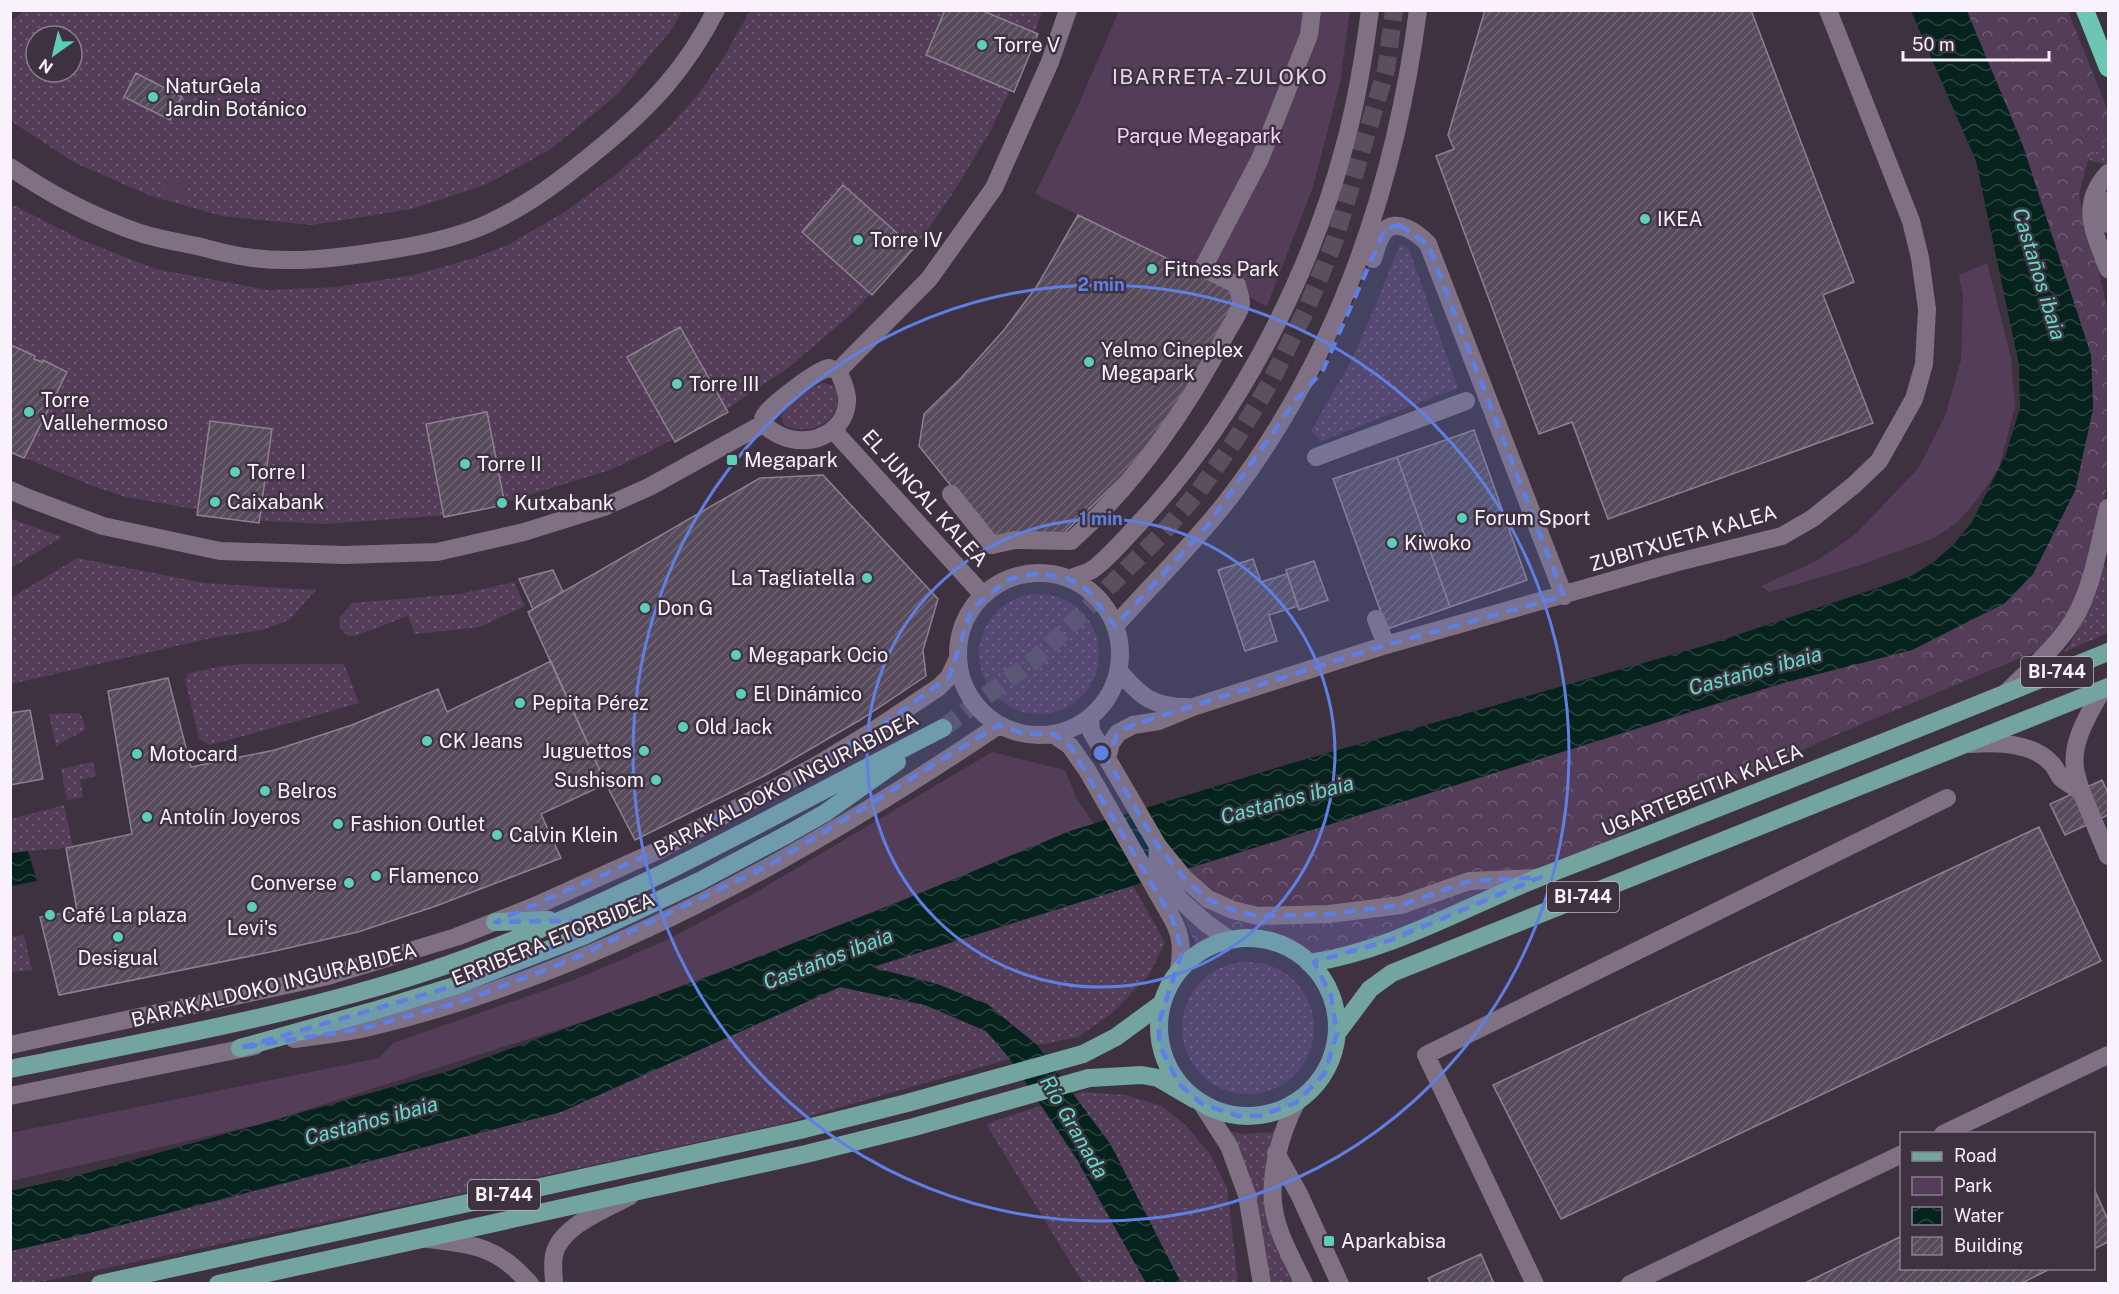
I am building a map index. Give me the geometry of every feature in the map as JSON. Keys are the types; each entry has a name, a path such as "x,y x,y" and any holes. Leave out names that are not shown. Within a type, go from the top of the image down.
{"highway":[{"path":"2085,10 2109,68"}],"main road":[{"name":"UGARTEBEITIA KALEA","path":"1309,963 1335,959 1391,940 1540,877 1652,835 2109,652"},
{"name":"BI-744","path":"1337,1034 1370,989 1392,974 2105,688"},
{"name":"BARAKALDOKO INGURABIDEA","path":"10,1069 266,1015 436,968 518,938 623,894 943,728 825,813 700,881 583,936 454,986 240,1048"},
{"path":"495,922 563,920"},
{"name":"BI-744","path":"218,1284 639,1191 914,1127 1089,1078 1142,1075 1158,1078 1198,1101 1220,1112 1239,1116 1259,1116 1278,1112 1296,1103 1312,1090 1325,1073 1333,1054 1337,1034 1336,1014 1331,995 1322,977 1309,963 1282,945 1267,940 1230,939 1199,951 1179,969 1165,992 1158,1025 1160,1046 1167,1066 1179,1084 1198,1101"},
{"name":"BI-744","path":"100,1284 788,1132 907,1103 1083,1054 1116,1037 1161,1004"}],"street":[{"path":"13,173 98,217 141,234 247,257 303,260 420,245 486,225 566,176 635,119 670,82 708,26 716,10"},
{"path":"838,371 929,279 994,188 1050,62 1068,10"},
{"path":"951,494 992,544 1015,540 1071,541 1095,519 1144,461 1182,410 1219,348 1241,305 1237,285 1203,268 1260,159 1310,35 1312,10"},
{"path":"1069,579 1092,570 1136,527 1191,462 1250,373 1297,278 1326,206 1354,108 1370,10"},
{"path":"1115,626 1207,526 1255,462 1295,401 1340,309 1366,245 1398,127 1418,10"},
{"name":"ZUBITXUETA KALEA","path":"1107,759 1111,743 1125,728 1159,721 1193,707 1386,645 1674,563 1782,536 1813,518 1854,485 1879,461 1914,399 1924,364 1927,309 1920,258 1911,221 1828,10"},
{"path":"2109,173 2093,195 2091,206 2092,220 2109,269"},
{"path":"2109,201 2107,207 2109,224"},
{"path":"1295,401 1322,372 1350,315 1385,230 1399,225 1422,237 1428,244 1564,596"},
{"path":"829,368 838,371 844,385 846,406 833,430 822,437 792,440 763,424 763,418 772,407 817,373 829,368"},
{"path":"1317,457 1466,401"},
{"path":"10,490 103,526 220,551 344,555 437,552 524,532 604,507 649,488 763,424"},
{"name":"EL JUNCAL KALEA","path":"833,430 983,595"},
{"path":"2006,693 2054,645 2072,622 2086,594 2109,508"},
{"path":"1039,573 1069,579 1088,590 1104,606 1115,626 1120,649 1119,671 1108,697 1090,718 1066,731 1053,734 1025,734 999,725 983,713 970,697 961,678 958,658 959,640 964,624 972,608 995,586 1024,574 1039,573"},
{"path":"1376,619 1386,645"},
{"name":"ERRIBERA ETORBIDEA","path":"10,1045 328,976 408,953 495,922 606,876 819,764 939,687 949,677 958,658"},
{"name":"ZUBITXUETA KALEA","path":"1119,671 1142,696 1156,704 1193,707"},
{"path":"2105,688 2080,735 2075,751 2075,767 2081,791 2108,852"},
{"path":"1090,718 1091,731 1158,846 1184,878 1208,898 1233,910 1258,916 1329,914 1401,904 1469,881 1540,877"},
{"name":"ERRIBERA ETORBIDEA","path":"10,1096 240,1048 365,1028 461,1002 517,982 609,944 704,900 839,827 940,765 999,725"},
{"path":"1053,734 1070,746 1087,770 1181,936 1182,952 1179,969"},
{"path":"1962,745 1999,743 2034,752 2050,761 2061,777 2081,791"},
{"path":"1535,1284 1426,1055 1947,798"},
{"path":"1158,846 1157,863 1179,899 1207,924 1230,939"},
{"path":"1947,1132 2109,1054"},
{"path":"1198,1101 1229,1146 1247,1195 1262,1284"},
{"path":"1296,1103 1286,1121 1276,1153 1273,1197 1280,1232 1304,1284"},
{"path":"1276,1153 1299,1194 1340,1284"},
{"path":"1630,1284 1900,1155"},
{"path":"554,1284 554,1255 562,1238 582,1221 639,1191"},
{"path":"423,1239 473,1244 492,1251 513,1266 530,1284"}],"highlighted area":[{"path":"1399,225 1428,244 1564,596 1386,645 1133,725 1118,733 1107,759 1158,846 1184,878 1208,899 1233,910 1258,916 1329,914 1401,905 1469,881 1541,877 1391,940 1314,962 1331,995 1337,1033 1325,1073 1296,1103 1259,1116 1239,1116 1202,1104 1179,1084 1160,1046 1158,1025 1182,952 1173,920 1070,746 1053,734 1025,734 999,725 770,865 569,961 461,1002 365,1028 240,1048 454,986 621,920 495,922 657,851 873,731 949,677 972,608 1009,579 1039,573 1069,579 1088,590 1115,626 1207,526 1295,401 1322,372 1385,229"}],"green space":[{"path":"24,11 682,11 672,29 619,93 551,149 487,184 412,209 312,225 222,216 151,196 75,163 11,121 11,21"},
{"path":"750,11 1042,11 1027,54 992,128 956,188 916,247 848,317 788,368 730,407 651,451 610,470 509,501 448,515 326,524 263,521 126,497 90,485 11,452 10,209 13,205 84,241 156,269 268,290 336,287 414,275 477,257 510,244 566,211 615,175 666,130 700,92 725,55"},
{"name":"Parque Megapark","path":"1119,11 1350,11 1340,83 1313,187 1267,306 1035,194 1077,108"},
{"path":"1966,11 2068,11 2108,111 2108,137 2088,160 2079,194 2085,229 2098,268 2108,312 2108,481 2086,593 2054,644 1831,737 1412,932 1355,953 1331,948 1309,963 1283,946 1256,939 1229,941 1199,952 1165,876 1783,683 1912,650 2005,603 2033,574 2075,491 2093,409 2091,355 2022,143"},
{"path":"2108,137 2108,170 2104,164 2088,160"},
{"path":"168,176 189,182 185,200 163,195"},
{"path":"1400,244 1409,249 1458,388 1321,441 1311,431 1350,363"},
{"path":"1987,263 2011,358 2015,407 1999,468 1957,523 1934,538 1855,567 1769,592 1761,586 1816,561 1856,534 1919,467 1945,416 1961,360 1963,296 1959,275"},
{"path":"825,383 835,387 836,409 831,417 825,423 806,429 785,426 781,417 788,407 807,391"},
{"path":"12,519 62,537 11,568"},
{"path":"77,558 204,583 316,590 289,620 262,630 216,637 11,684 11,598"},
{"path":"2102,559 2108,574 2108,633 2064,652 2079,630 2089,608"},
{"path":"514,582 525,606 480,627 415,634 408,616 355,636 348,636 340,628 339,618 352,603 460,594"},
{"path":"1039,594 1062,598 1082,611 1095,631 1099,654 1095,677 1082,697 1062,710 1039,714 1016,710 996,697 983,677 979,654 983,631 996,611 1016,598"},
{"path":"243,664 344,664 359,703 209,745 199,738 185,679 189,673"},
{"path":"80,713 86,729 56,746 49,714"},
{"path":"992,752 1065,770 1077,799 1094,824 715,974 591,1019 262,1124 11,1181 10,1133 379,1058 393,1043 574,980 667,940 755,893"},
{"path":"93,762 96,776 80,780 83,797 67,800 61,769"},
{"path":"64,805 73,847 11,853 11,819"},
{"path":"1133,886 1165,942 1149,975 1111,1014 1078,1037 1037,1045 987,1004 937,984 871,968"},
{"path":"24,935 32,970 11,972 11,937"},
{"path":"1248,962 1273,967 1295,981 1309,1003 1314,1028 1309,1053 1295,1075 1273,1089 1248,1094 1223,1089 1201,1075 1187,1053 1182,1028 1187,1003 1201,981 1223,967"},
{"path":"840,987 925,1005 986,1031 1010,1059 781,1124 35,1283 11,1283 10,1250 154,1217 561,1112"},
{"path":"1082,1092 1126,1095 1162,1106 1186,1126 1210,1154 1227,1188 1238,1283 1083,1283 986,1124"},
{"path":"1219,1129 1244,1134 1287,1131 1273,1197 1304,1283 1262,1283 1247,1195"}],"water":[{"path":"1911,11 1967,11 2022,143 2091,355 2093,409 2075,491 2033,574 2005,603 1912,650 1783,683 872,967 937,984 987,1004 1037,1045 1111,1145 1181,1283 1146,1283 1076,1158 1010,1059 986,1031 925,1005 840,987 561,1112 86,1234 11,1251 10,1191 73,1177 452,1070 715,974 899,902 1070,831 1289,764 1710,644 1886,585 1913,575 1935,561 1955,543 1972,522 2006,454 2020,408 2019,365 1976,161"},
{"path":"28,851 37,881 11,886 11,853"}],"building":[{"name":"Torre V","path":"945,10 981,10 1038,34 1014,92 926,55"},
{"name":"IKEA","path":"1485,10 1751,10 1854,282 1823,295 1873,423 1608,519 1572,422 1539,434 1436,156 1454,149 1448,135"},
{"name":"NaturGela Jardin Botánico","path":"136,73 182,97 170,120 124,97"},
{"name":"Torre IV","path":"843,185 914,248 872,295 802,232"},
{"name":"Yelmo Cineplex Megapark","path":"1078,215 1238,293 1213,346 1166,421 1128,471 1064,533 992,537 919,446 924,414 961,378 1004,330 1037,286"},
{"name":"Torre III","path":"680,327 728,412 675,442 627,357"},
{"name":"Torre Vallehermoso","path":"11,345 35,356 34,359 42,362 43,360 67,372 24,458 10,452"},
{"name":"Torre II","path":"487,412 505,505 444,517 426,424"},
{"name":"Torre I","path":"210,421 272,429 259,523 197,515"},
{"name":"Forum Sport","path":"1474,430 1527,580 1450,607 1397,457"},
{"name":"Kiwoko","path":"1397,457 1450,607 1387,629 1333,479"},
{"name":"Megapark Ocio","path":"823,475 938,599 923,650 926,676 860,720 764,776 635,840 606,784 528,612 760,478"},
{"path":"1253,559 1261,582 1287,574 1298,606 1269,615 1277,641 1245,651 1218,570"},
{"path":"1314,561 1328,600 1299,610 1286,570"},
{"path":"553,570 563,592 533,609 519,579"},
{"name":"Fashion Outlet","path":"551,661 606,784 541,814 561,858 436,906 358,932 59,995 40,917 77,911 66,848 132,834 108,691 168,678 191,767 275,750 352,725 438,689 447,712"},
{"path":"30,710 43,779 10,785 10,713"},
{"path":"2102,780 2108,793 2108,815 2065,835 2050,804"},
{"path":"2039,827 2101,961 1561,1219 1493,1085"},
{"path":"2095,1191 2108,1220 2108,1242 2095,1248"},
{"path":"1900,1237 1900,1270 2048,1270 2020,1284 1803,1284"},
{"path":"1481,1254 1494,1284 1431,1284 1428,1278"}],"tunnel":[{"path":"943,728 1037,658 1161,535 1198,492 1236,439 1271,381 1306,310 1334,242 1386,70 1394,10"}],"place":[{"name":"Torre V","path":"982,45"},
{"name":"NaturGela Jardin Botánico","path":"153,97"},
{"name":"IKEA","path":"1645,219"},
{"name":"Torre IV","path":"858,240"},
{"name":"Fitness Park","path":"1152,269"},
{"name":"Yelmo Cineplex Megapark","path":"1089,362"},
{"name":"Torre III","path":"677,384"},
{"name":"Torre Vallehermoso","path":"29,412"},
{"name":"Megapark","path":"732,460"},
{"name":"Torre II","path":"465,464"},
{"name":"Torre I","path":"235,472"},
{"name":"Caixabank","path":"215,502"},
{"name":"Kutxabank","path":"502,503"},
{"name":"Forum Sport","path":"1462,518"},
{"name":"Kiwoko","path":"1392,543"},
{"name":"La Tagliatella","path":"867,578"},
{"name":"Don G","path":"645,608"},
{"name":"Megapark Ocio","path":"736,655"},
{"name":"El Dinámico","path":"741,694"},
{"name":"Pepita Pérez","path":"520,703"},
{"name":"Old Jack","path":"683,727"},
{"name":"CK Jeans","path":"427,741"},
{"name":"Juguettos","path":"644,751"},
{"name":"Motocard","path":"137,754"},
{"name":"Sushisom","path":"656,780"},
{"name":"Belros","path":"265,791"},
{"name":"Antolín Joyeros","path":"147,817"},
{"name":"Fashion Outlet","path":"338,824"},
{"name":"Calvin Klein","path":"497,835"},
{"name":"Flamenco","path":"376,876"},
{"name":"Converse","path":"349,883"},
{"name":"Levi's","path":"252,907"},
{"name":"Café La plaza","path":"50,915"},
{"name":"Desigual","path":"118,937"},
{"name":"Aparkabisa","path":"1329,1241"}],"district":[{"name":"IBARRETA-ZULOKO","path":"1220,77"}],"water label":[{"name":"Castaños ibaia","path":"2039,274"},
{"name":"Castaños ibaia","path":"1755,671"},
{"name":"Castaños ibaia","path":"1287,800"},
{"name":"Castaños ibaia","path":"828,959"},
{"name":"Castaños ibaia","path":"371,1121"},
{"name":"Río Granada","path":"1074,1127"}]}
